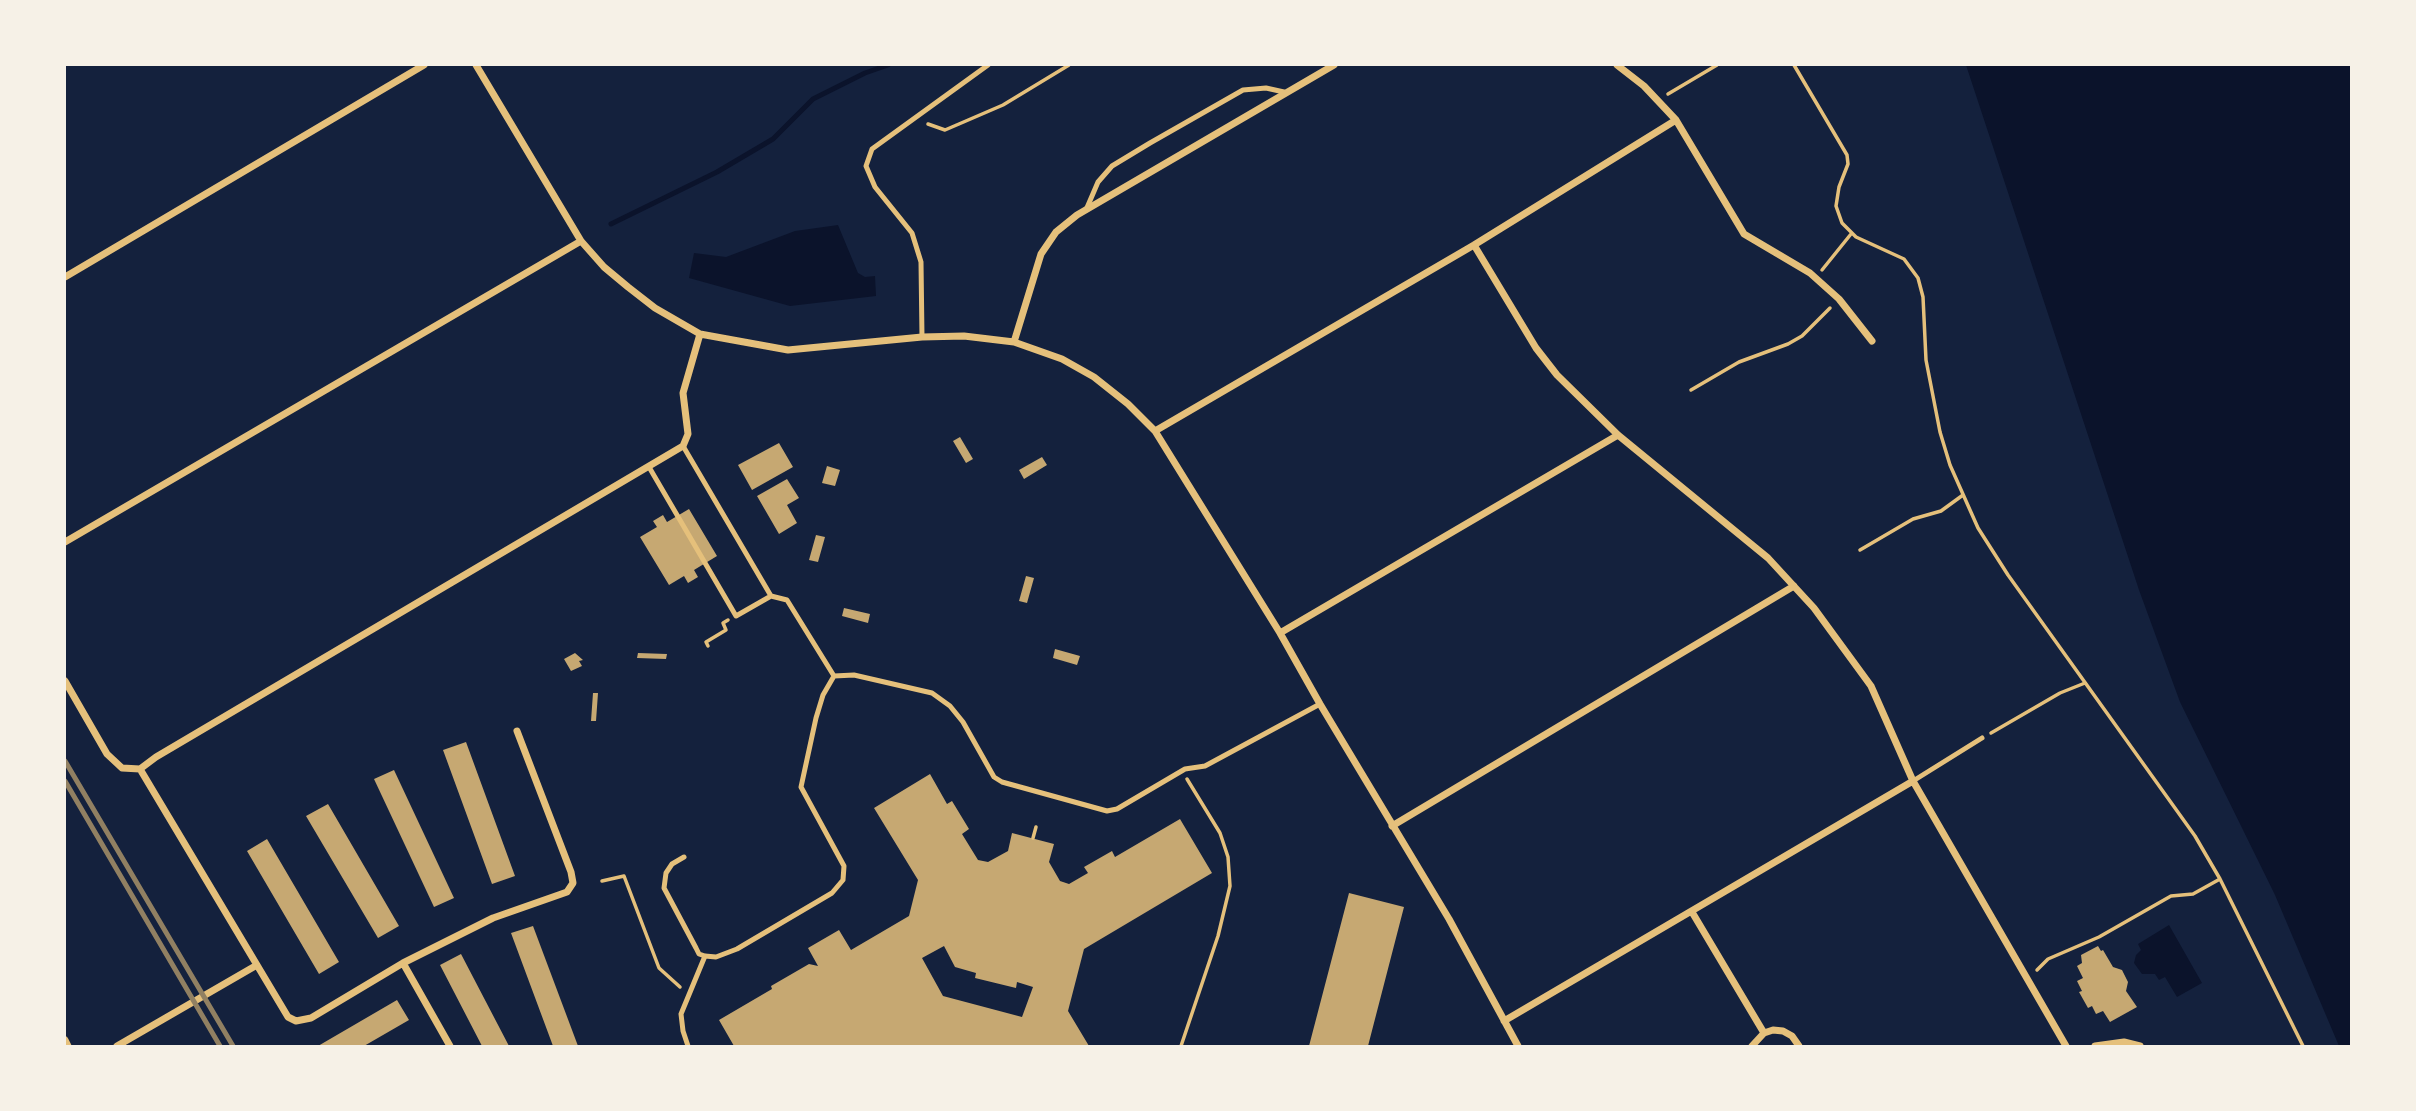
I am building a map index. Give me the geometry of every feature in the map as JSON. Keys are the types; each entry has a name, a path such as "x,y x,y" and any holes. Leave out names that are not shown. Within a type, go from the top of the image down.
{"street":[{"path":"65,277 424,65"},
{"path":"476,65 581,242 604,267 655,308 700,334 788,350 922,337 964,336 1014,342 1062,359 1094,377 1128,404 1155,431 1280,633 1449,919 1518,1046"},
{"path":"1014,342 1041,254 1056,232 1086,210 1334,65"},
{"path":"1617,65 1644,86 1675,120 1744,234 1785,256 1815,278 1839,299 1872,341"},
{"path":"1155,431 1474,245 1675,120"},
{"path":"65,542 581,242"},
{"path":"1474,245 1536,348 1557,375 1618,435 1768,558 1814,608 1871,686 1913,781 2066,1046"},
{"path":"65,681 107,754 122,768 140,769 156,757 682,446 688,434 684,393 700,334"},
{"path":"1280,633 1618,435"},
{"path":"1392,826 1794,586"},
{"path":"140,769 288,1017 296,1021 311,1018 403,963 493,918 567,892 573,883 571,872 517,731"},
{"path":"1504,1021 1913,781"},
{"path":"1692,912 1764,1033"},
{"path":"403,963 450,1046"},
{"path":"117,1046 257,965"},
{"path":"1752,1046 1764,1033 1773,1030 1792,1036 1799,1046"},
{"path":"65,1040 68,1046"},
{"path":"2095,1046 2124,1042 2140,1046"}],"lane":[{"path":"922,337 920,262 912,233 876,187 866,166 872,149 988,65"},
{"path":"1086,210 1098,182 1112,166 1150,142 1243,90 1265,88 1284,92"},
{"path":"682,446 771,596"},
{"path":"649,467 736,616 771,596 787,600 834,676"},
{"path":"834,676 854,676 932,693 950,706 963,722 993,777 1002,782 1107,811 1117,809 1182,771 1205,766 1320,704"},
{"path":"684,856 672,864 666,873 664,888 699,954 705,956 716,957 737,949 832,893 843,880 844,866 801,786 816,718 823,695 834,676"},
{"path":"1913,781 1982,738"},
{"path":"688,1046 682,1031 681,1014 705,956"}],"path":[{"path":"914,119 945,130 1003,105 1069,65"},
{"path":"1658,101 1717,65"},
{"path":"1794,65 1847,155 1848,164 1839,187 1836,206 1842,223 1851,234 1904,260 1918,278 1923,298 1926,360 1932,398 1950,466 1978,528 2008,575 2170,800 2220,879 2302,1046"},
{"path":"1815,278 1851,234"},
{"path":"1691,390 1739,362 1802,336 1839,299"},
{"path":"1860,550 1913,519 1941,511 1963,495"},
{"path":"708,646 706,642 726,630 723,623 736,616"},
{"path":"1982,738 2060,693 2085,683"},
{"path":"1181,1046 1218,936 1230,886 1227,856 1220,833 1182,771"},
{"path":"1033,838 1036,827"},
{"path":"602,881 624,876 659,968 680,987"},
{"path":"2027,980 2048,959 2099,937 2171,896 2193,894 2220,879"}],"water":[{"path":"1966,65 2351,65 2351,1046 2339,1046 2275,895 2180,702 2139,590"},
{"path":"838,225 858,273 865,277 875,276 876,296 790,306 689,278 694,253 726,257 795,231"},
{"path":"2169,925 2202,983 2177,997 2165,977 2159,980 2155,974 2142,974 2134,963 2141,950 2138,944"}],"building":[{"path":"960,437 973,459 966,463 953,441"},
{"path":"779,443 793,467 752,490 738,465"},
{"path":"1042,457 1047,465 1024,479 1019,470"},
{"path":"827,466 840,470 835,486 822,483"},
{"path":"787,479 799,498 787,505 797,523 779,534 757,496"},
{"path":"689,509 717,556 694,570 698,577 688,583 684,576 669,585 640,537 657,527 653,521 663,515 667,522"},
{"path":"816,535 825,537 818,562 809,560"},
{"path":"1026,576 1034,578 1027,603 1019,601"},
{"path":"844,608 870,614 868,623 842,616"},
{"path":"1055,649 1080,656 1077,665 1053,658"},
{"path":"575,653 583,660 579,661 582,666 571,671 564,659"},
{"path":"638,653 667,654 666,659 637,658"},
{"path":"593,693 598,693 596,721 591,721"},
{"path":"466,742 515,876 492,884 443,750"},
{"path":"394,770 454,898 434,907 374,779"},
{"path":"930,774 947,804 952,801 969,829 962,834 978,860 988,862 1008,851 1012,833 1054,844 1049,862 1060,881 1069,884 1088,873 1084,867 1112,851 1115,857 1180,819 1212,873 1084,949 1068,1011 1089,1046 734,1046 719,1020 809,964 818,966 808,948 839,930 851,950 909,916 918,880 874,808","holes":["944,946 955,967 976,973 975,978 1016,988 1017,982 1033,987 1022,1017 943,996 922,958"]},
{"path":"328,804 399,926 378,938 306,816"},
{"path":"267,839 339,962 319,974 247,851"},
{"path":"1349,893 1404,907 1368,1046 1309,1046"},
{"path":"533,926 578,1046 553,1046 511,933"},
{"path":"2098,946 2113,967 2122,970 2128,982 2126,991 2137,1007 2110,1022 2103,1011 2096,1014 2092,1006 2088,1008 2079,992 2082,991 2077,981 2083,978 2077,966 2082,963 2081,955"},
{"path":"461,954 509,1046 482,1046 440,965"},
{"path":"397,1000 409,1020 364,1046 318,1046"}],"waterway":[{"path":"611,224 717,172 773,139 813,99 865,73 888,65"}],"railway":[{"path":"65,761 233,1046"},
{"path":"65,781 220,1046"}]}
